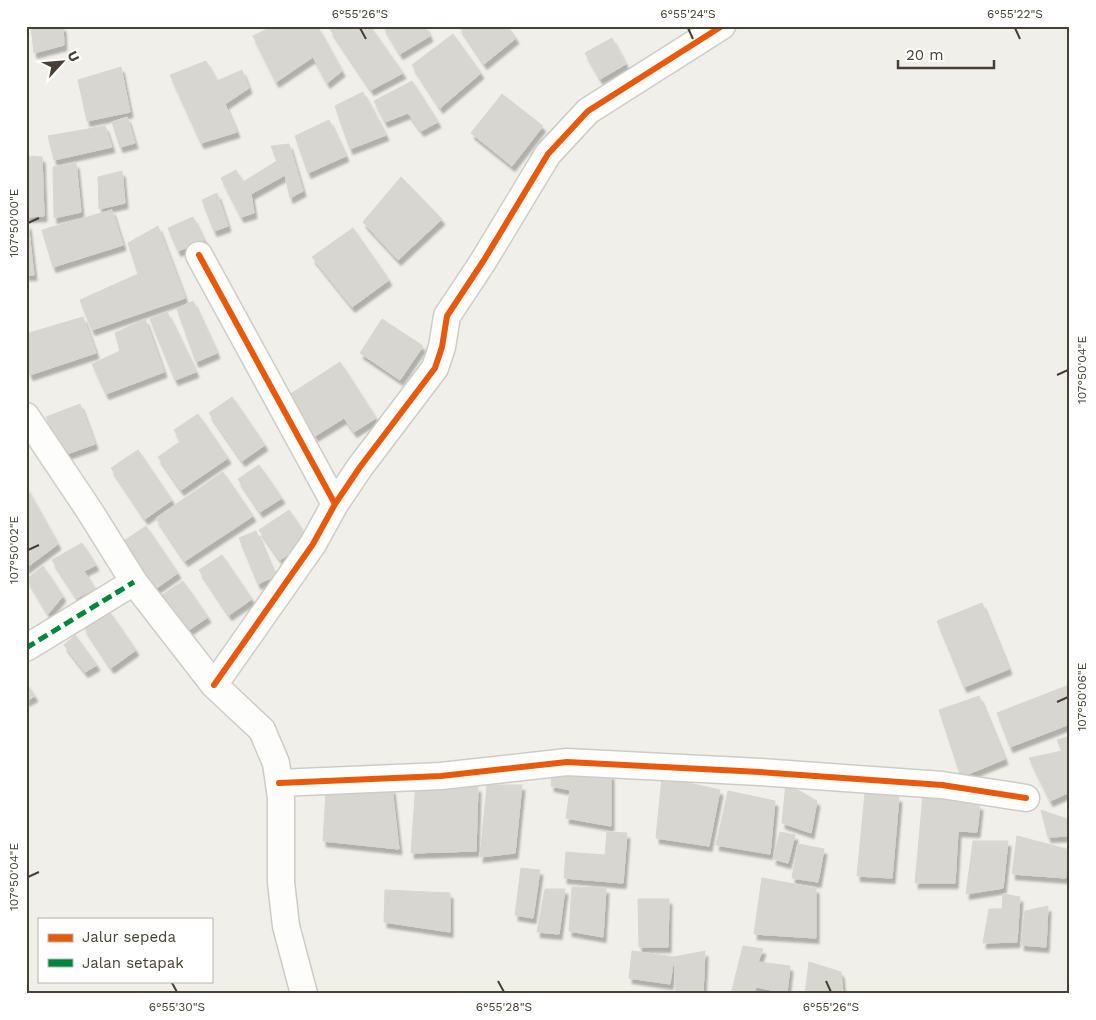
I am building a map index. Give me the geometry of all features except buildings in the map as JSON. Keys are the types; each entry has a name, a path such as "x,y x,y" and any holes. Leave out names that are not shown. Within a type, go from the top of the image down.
{"street":[{"path":"214,685 313,544 335,504 360,467 435,368 442,347 447,316 484,260 548,154 588,111 722,26"},
{"path":"199,255 335,504"},
{"path":"26,416 89,510 134,582 214,685 262,730 276,763 281,798 281,882 286,926 304,994"},
{"path":"26,648 134,582"},
{"path":"279,783 441,776 567,762 760,772 923,784 1026,798"}],"marked path":[{"path":"26,648 134,582"}],"cycle path":[{"path":"214,685 313,544 335,504 360,467 435,368 442,347 447,316 484,260 548,154 588,111 722,26"},
{"path":"199,255 335,504"},
{"path":"279,783 441,776 567,762 760,772 942,785 1026,798"}]}
